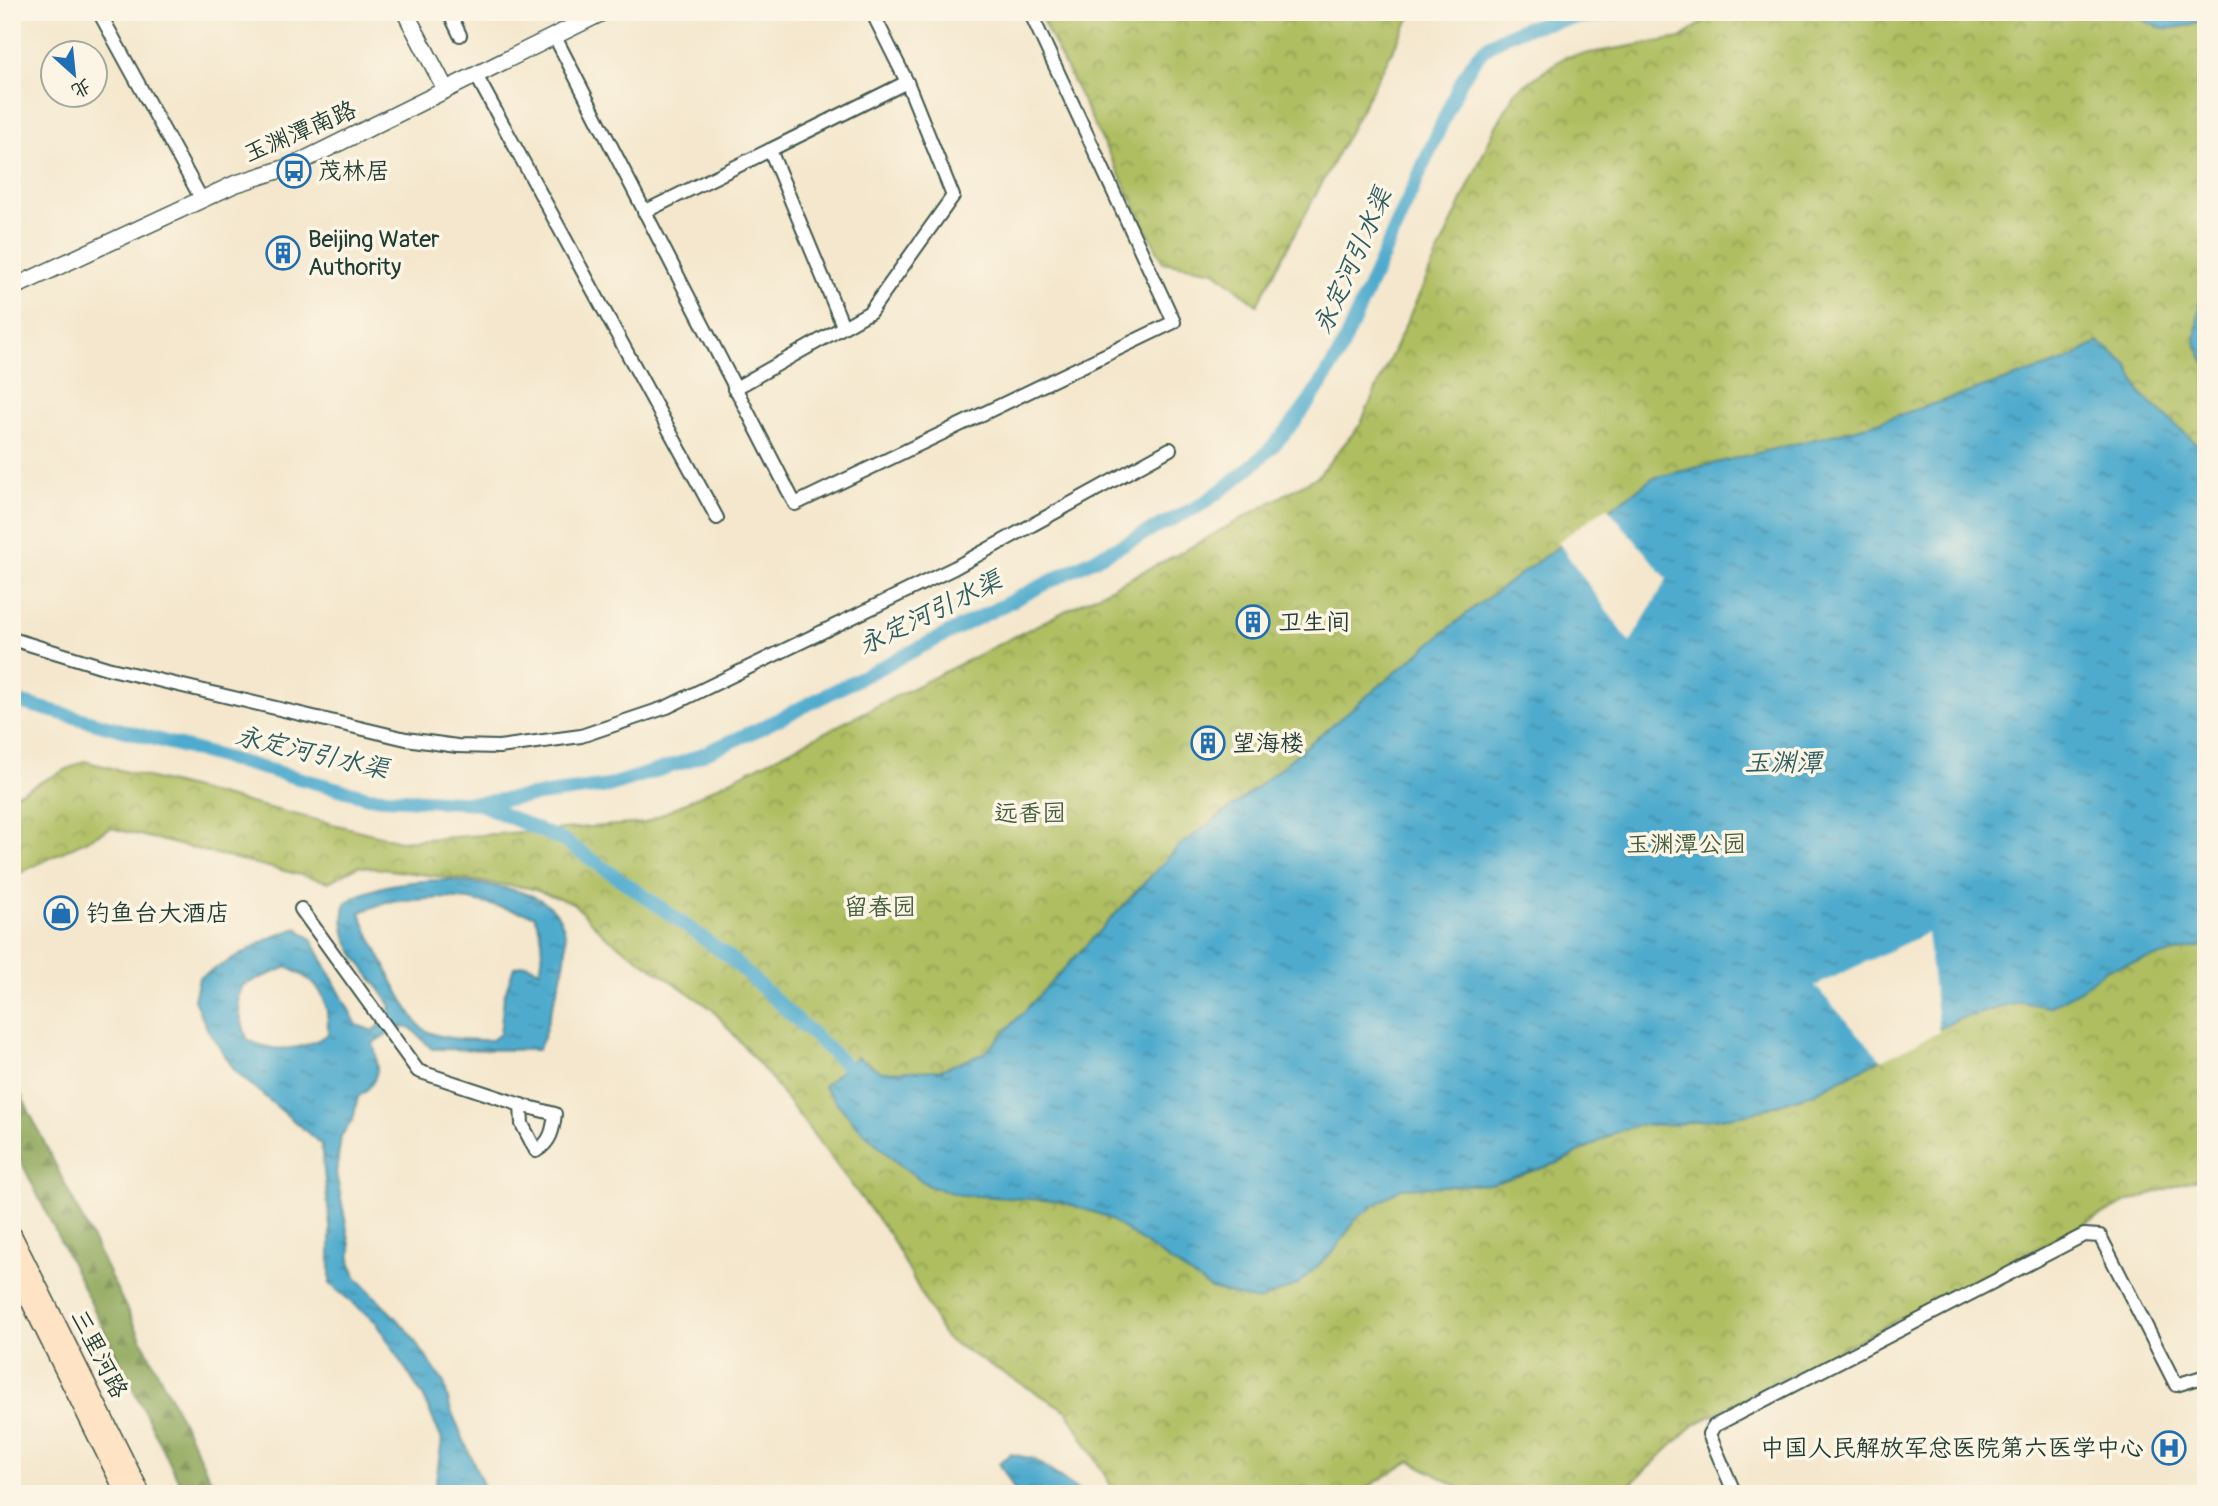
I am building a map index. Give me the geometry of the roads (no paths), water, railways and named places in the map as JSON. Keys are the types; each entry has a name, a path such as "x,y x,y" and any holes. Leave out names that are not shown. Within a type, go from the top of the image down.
{"main road":[{"name":"三里河路","path":"12,1235 141,1494"},
{"name":"三里河路","path":"12,1264 126,1494"}],"street":[{"path":"99,12 202,200"},
{"path":"405,12 446,90"},
{"path":"449,12 460,35"},
{"name":"玉渊潭南路","path":"12,288 234,184 292,166 603,12"},
{"path":"734,389 870,312 953,196 907,82 872,12"},
{"path":"555,36 795,504 1174,323 1030,12"},
{"path":"476,75 717,518"},
{"path":"644,212 907,82"},
{"path":"771,150 843,326"},
{"path":"12,639 107,668 407,739 457,746 499,747 581,736 667,707 954,568 1170,449"},
{"path":"301,909 418,1071 521,1105"},
{"path":"1735,1494 1709,1434 1714,1426 2084,1235 2100,1236 2176,1385 2206,1376"}],"water":[{"path":"2129,12 2206,12 2206,19 2167,28 2150,24"},
{"path":"2206,293 2206,365 2195,342 2200,299"},
{"name":"玉渊潭","path":"2099,342 2127,364 2141,394 2206,452 2206,945 2107,969 2080,990 2049,1007 2020,1002 1956,1020 1815,1093 1749,1114 1671,1125 1638,1125 1616,1132 1561,1162 1492,1184 1401,1188 1358,1217 1334,1251 1297,1285 1258,1301 1211,1289 1105,1216 1059,1201 960,1195 929,1186 896,1162 856,1125 823,1086 857,1057 882,1072 940,1070 985,1053 1178,847 1245,797 1472,609 1653,478 1853,430 2065,361"},
{"path":"448,880 525,893 547,904 557,914 566,940 566,955 544,1035 538,1050 432,1049 410,1027 395,1029 373,1043 377,1059 376,1073 371,1086 358,1097 353,1120 341,1136 336,1173 351,1250 350,1262 357,1278 408,1331 444,1383 450,1408 487,1494 434,1494 442,1440 424,1398 376,1322 330,1284 330,1226 321,1144 236,1072 208,1030 194,1000 199,978 270,938 297,928 311,939 357,1025 373,1031 386,1020 391,1006 349,944 343,917 346,902 383,887 408,882","holes":["443,898 470,900 534,915 539,929 543,949 540,970 526,964 514,967 504,996 500,1034 492,1040 446,1037 422,1028 398,992 360,912 386,902","287,967 308,979 321,992 327,1010 328,1034 298,1047 277,1048 257,1044 247,1039 240,1015 238,998 243,985"]},
{"path":"1010,1454 1034,1459 1084,1494 1017,1494 999,1463"}],"waterway":[{"name":"永定河引水渠","path":"12,700 368,797 478,803 608,786 687,761 759,729 1199,506 1244,473 1296,420 1340,352 1459,85 1477,57 1507,35 1524,29 1618,12"},
{"path":"478,803 566,842 650,900 728,956 847,1066"}],"place":[{"name":"茂林居","path":"294,171"},
{"name":"Beijing Water Authority","path":"283,253"},
{"name":"卫生间","path":"1253,622"},
{"name":"望海楼","path":"1208,743"},
{"name":"钓鱼台大酒店","path":"61,913"},
{"name":"中国人民解放军总医院第六医学中心","path":"2169,1448"}],"park label":[{"name":"远香园","path":"1030,813"},
{"name":"玉渊潭公园","path":"1686,844"},
{"name":"留春园","path":"880,907"}]}
